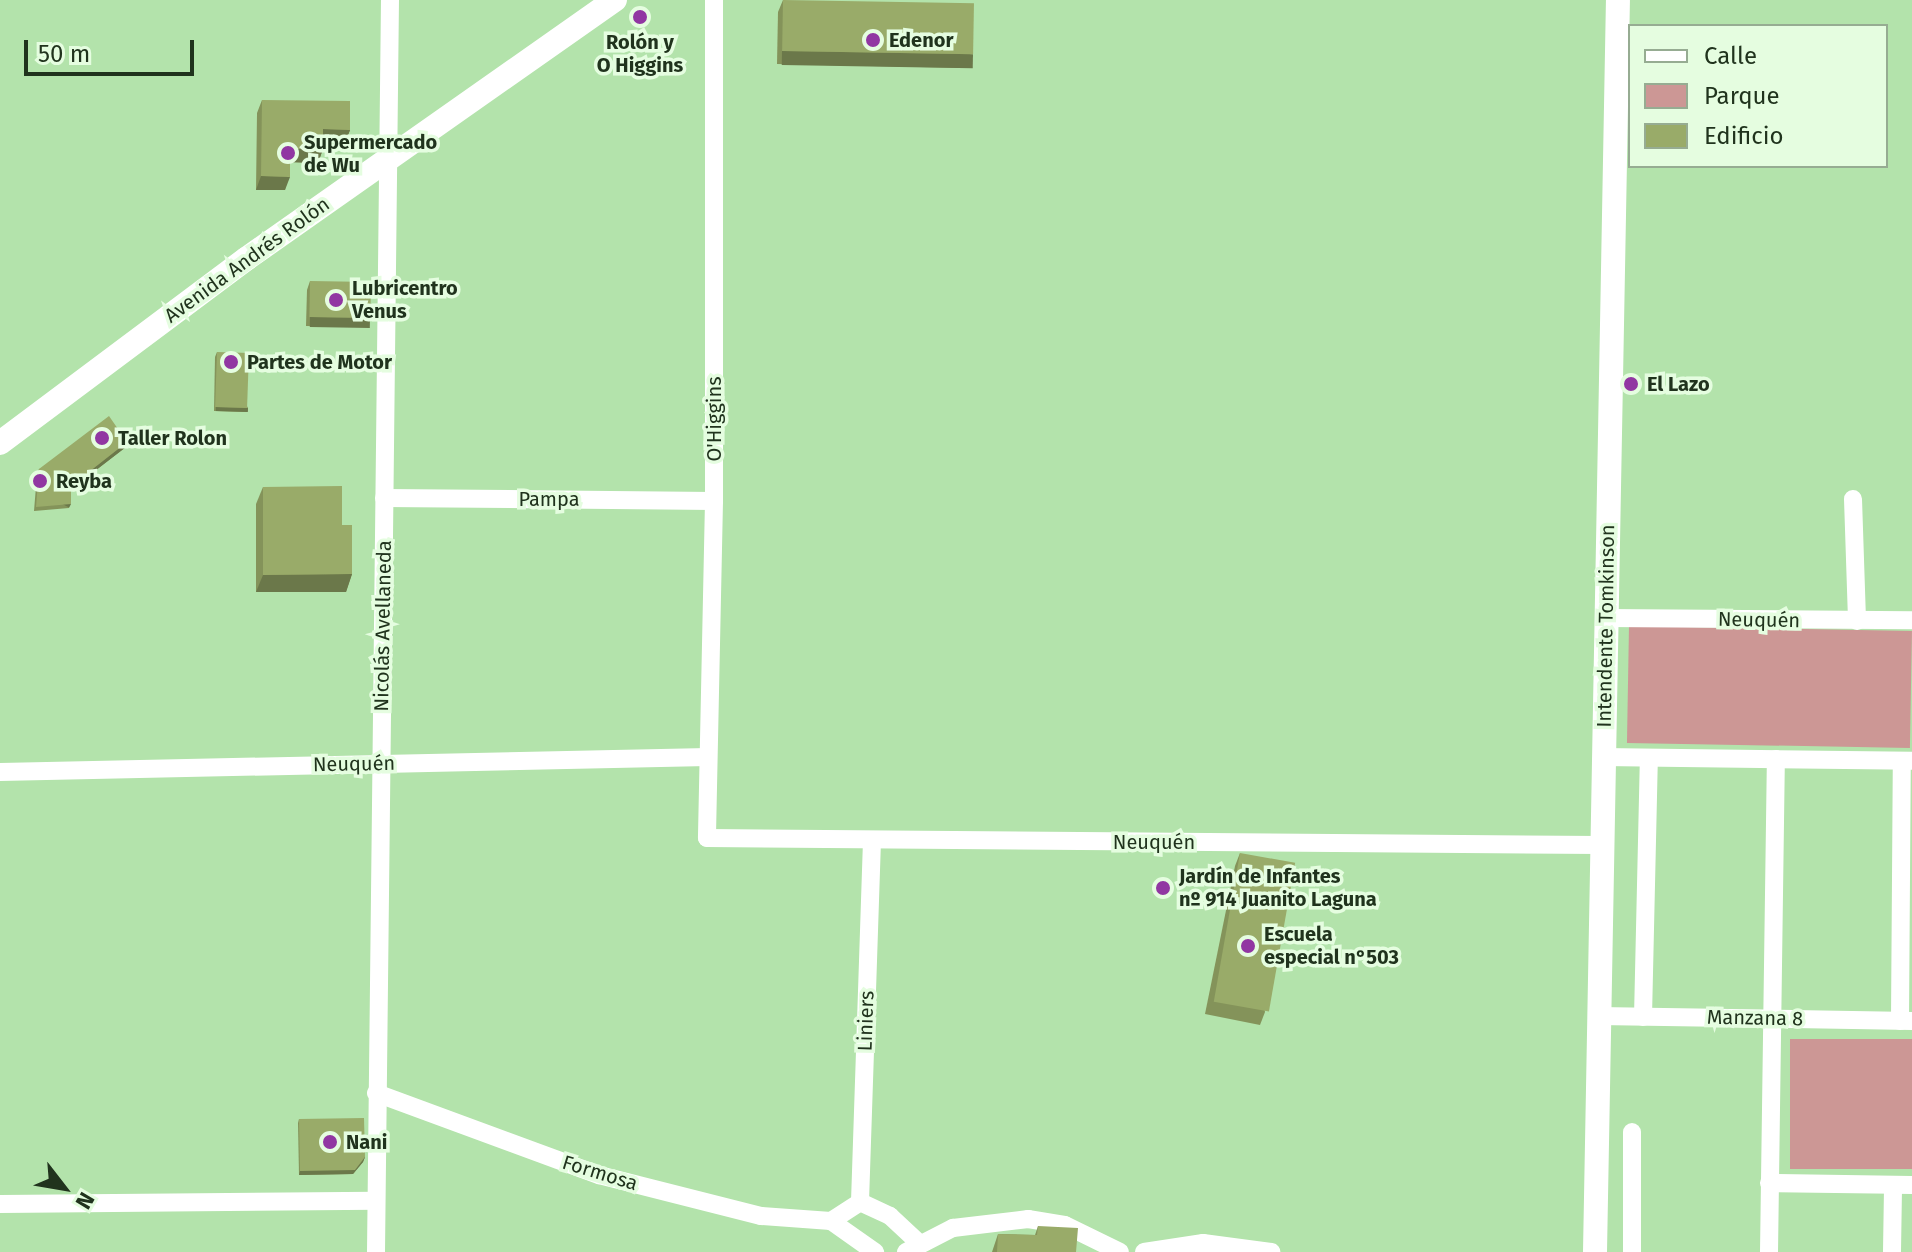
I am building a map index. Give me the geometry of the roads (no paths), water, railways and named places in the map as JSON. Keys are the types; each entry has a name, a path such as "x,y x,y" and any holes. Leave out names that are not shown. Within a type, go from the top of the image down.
{"street":[{"name":"Nicolás Avellaneda","path":"376,1252 390,0"},
{"name":"Avenida Andrés Rolón","path":"0,443 387,160 615,0"},
{"name":"O'Higgins","path":"707,838 714,501 714,0"},
{"name":"Intendente Tomkinson","path":"1595,1252 1618,0"},
{"name":"Pampa","path":"384,498 714,501"},
{"path":"1853,499 1857,621"},
{"name":"Neuquén","path":"1606,618 1912,620"},
{"name":"Neuquén","path":"0,772 708,757"},
{"path":"1602,757 1907,761 1906,1021"},
{"path":"1643,1017 1649,758"},
{"path":"1769,1252 1776,759"},
{"name":"Neuquén","path":"707,838 1601,845"},
{"name":"Liniers","path":"860,1202 872,841"},
{"name":"Manzana 8","path":"1598,1016 1906,1021"},
{"name":"Formosa","path":"376,1093 599,1175 761,1216 831,1221"},
{"path":"1632,1132 1632,1252"},
{"path":"1769,1183 1912,1185"},
{"path":"1892,1252 1893,1185"},
{"path":"0,1204 376,1201"},
{"path":"875,1252 831,1221 860,1202 890,1216 912,1248 990,1219 1028,1219 1065,1225 1120,1252"},
{"path":"1144,1252 1203,1243 1271,1252"}],"place":[{"name":"Rolón y O Higgins","path":"640,17"},
{"name":"Edenor","path":"873,40"},
{"name":"Supermercado de Wu","path":"288,153"},
{"name":"Lubricentro Venus","path":"336,300"},
{"name":"Partes de Motor","path":"231,362"},
{"name":"El Lazo","path":"1631,384"},
{"name":"Taller Rolon","path":"102,438"},
{"name":"Reyba","path":"40,481"},
{"name":"Jardín de Infantes nº 914 Juanito Laguna","path":"1163,888"},
{"name":"Escuela especial n°503","path":"1248,946"},
{"name":"Nani","path":"330,1142"}]}
